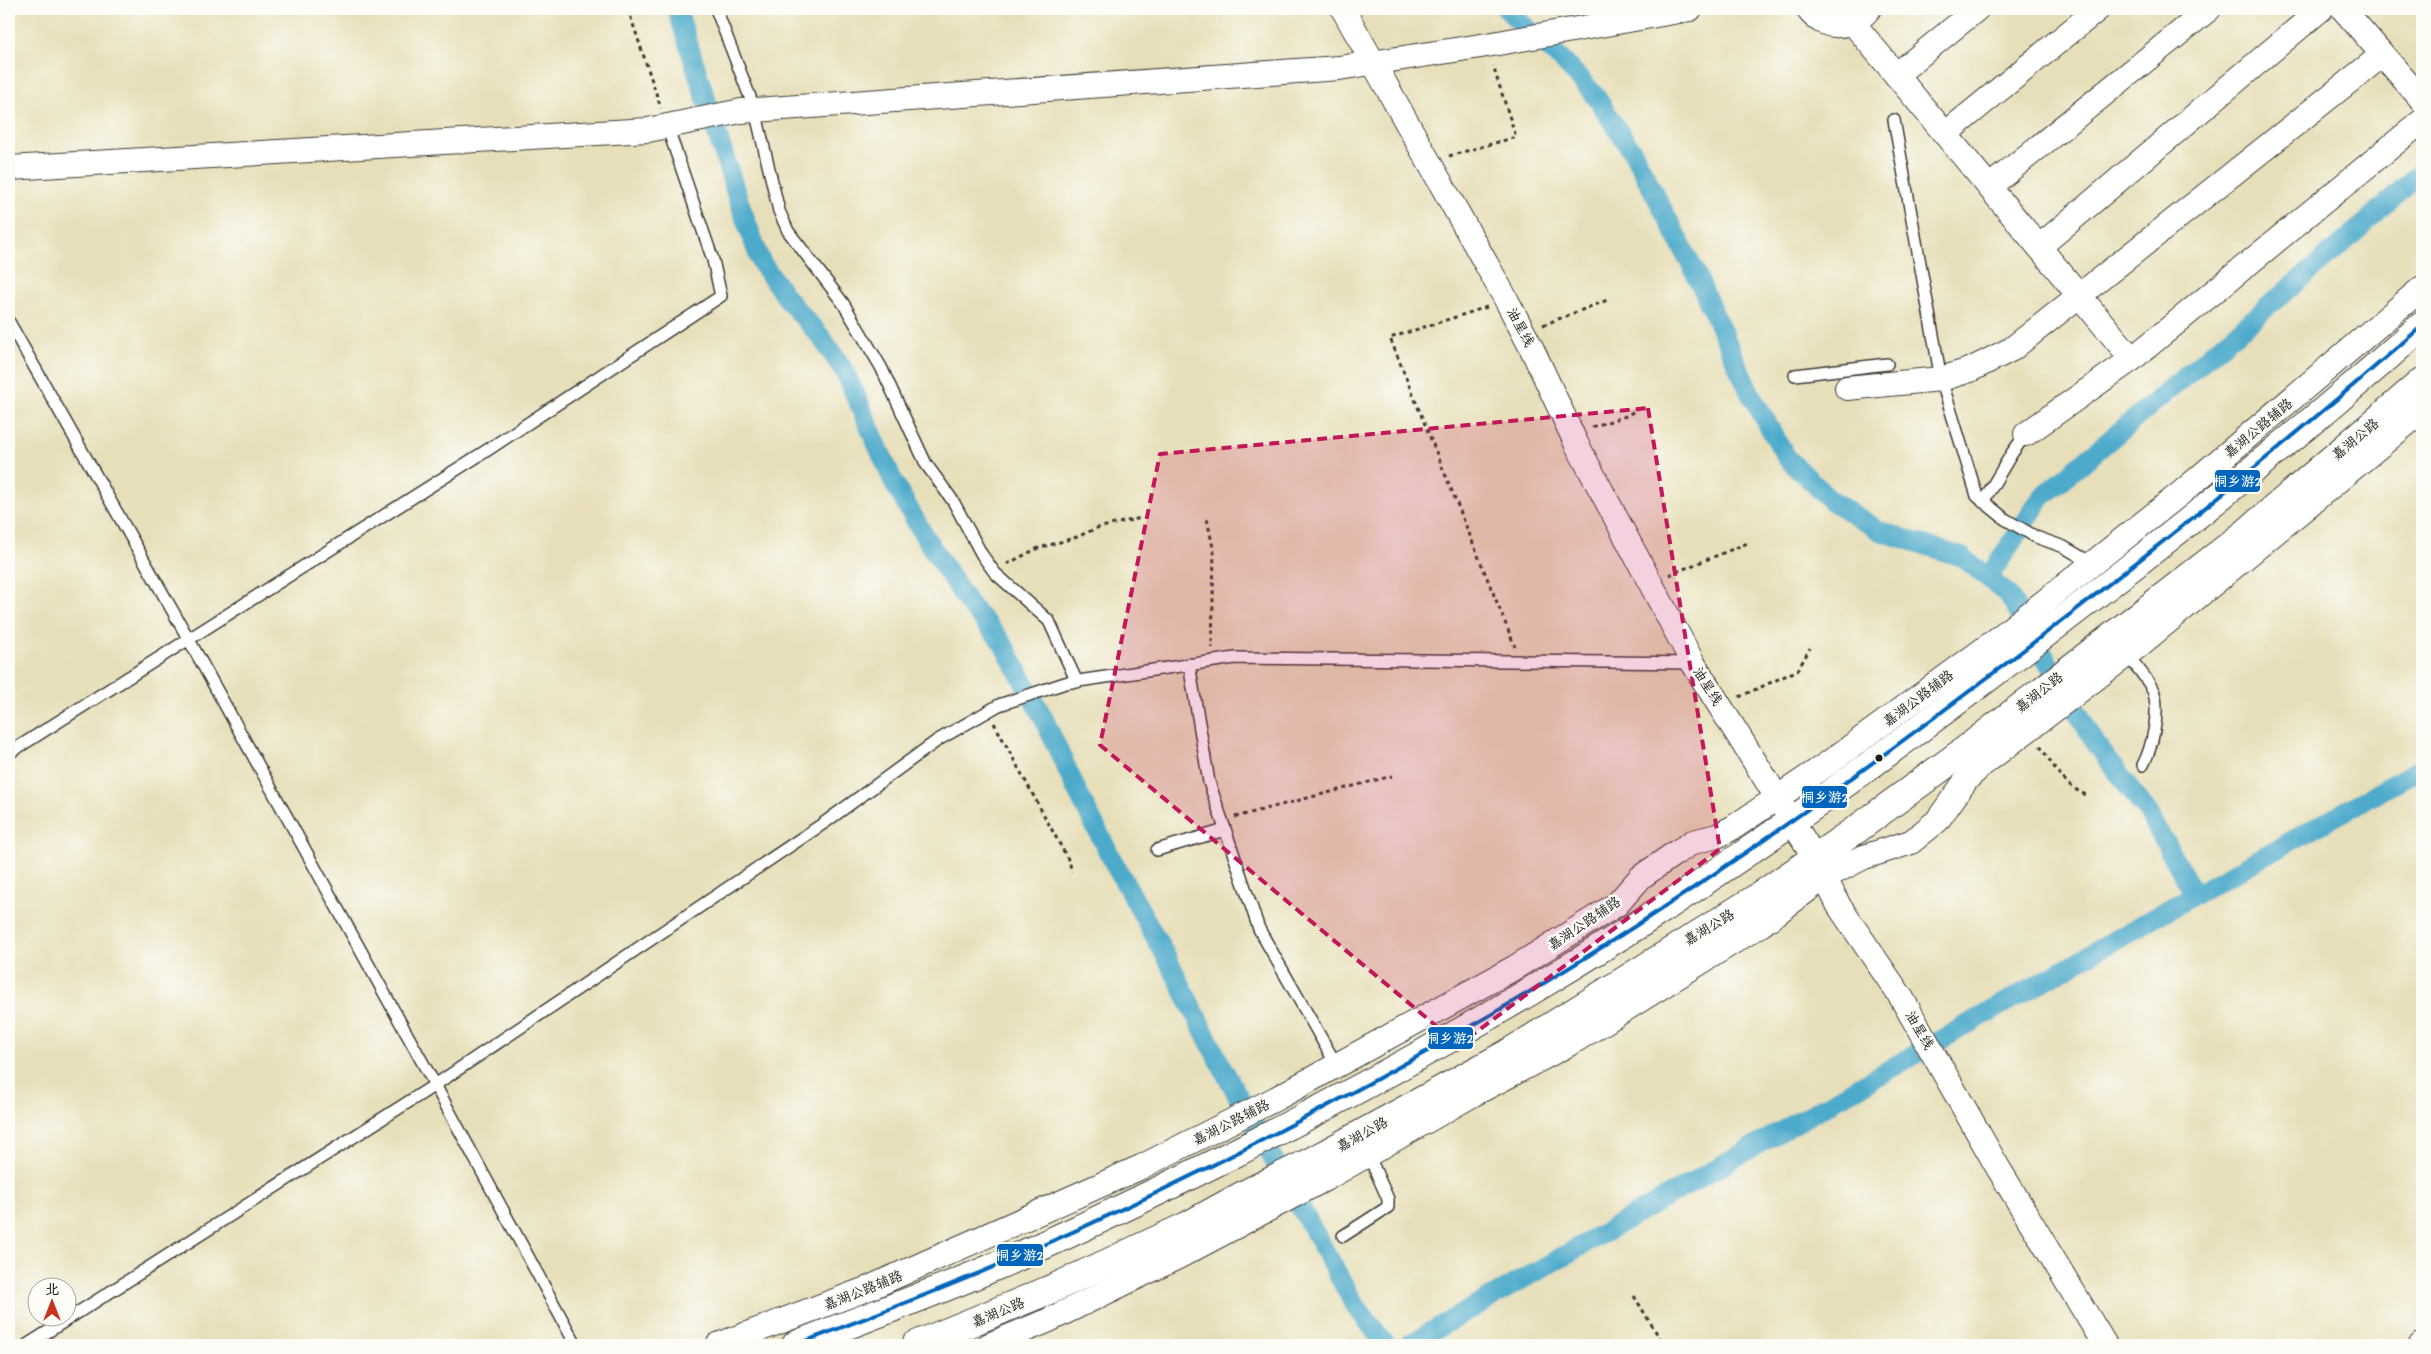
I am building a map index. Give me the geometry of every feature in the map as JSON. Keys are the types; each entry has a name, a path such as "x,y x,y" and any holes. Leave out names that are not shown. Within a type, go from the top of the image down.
{"main road":[{"path":"796,1345 995,1266 1107,1216 1290,1125 1558,975 1639,924 1792,821 2002,652 2089,600 2266,461 2422,326"},
{"name":"嘉湖公路","path":"916,1345 1054,1288 1187,1226 1254,1203 1320,1170 1757,898 1820,868 2029,699 2117,651 2246,533 2422,382"}],"street":[{"name":"油星线","path":"1343,9 1524,332 1573,436 1693,663 1778,796 1820,868 1839,906 1908,1009 1997,1166 2105,1345"},
{"path":"9,168 648,130 748,111 1339,68 1373,61 1492,44 1599,19 1690,9"},
{"path":"1808,9 1818,20 1829,24 1861,16 1896,75 2132,359"},
{"path":"1896,75 1977,9"},
{"path":"1945,134 2098,9"},
{"path":"1989,187 2209,9"},
{"path":"2039,247 2321,9"},
{"path":"2343,9 2381,56 2422,100"},
{"path":"1855,381 1941,379 1970,370 2012,349 2381,56"},
{"path":"2026,434 2132,359 2422,121"},
{"name":"嘉湖公路辅路","path":"718,1345 869,1288 1141,1167 1337,1066 1514,968 1616,904 1641,878 1674,854 1693,842 1726,831 1884,723 2002,652 2084,571 2422,288"},
{"path":"1320,1170 1368,1154 1571,1043 1643,1000 1762,924 1820,868 1864,857 1911,842 1937,822 1967,779 1983,764 2034,728 2117,651 2249,557 2422,411"},
{"path":"989,1345 1047,1320 1157,1267 1254,1203"}],"lane":[{"path":"716,9 779,211 788,231 800,250 843,303 881,367 926,464 953,501 995,573 1049,621 1071,682"},
{"path":"1894,120 1941,379 1977,496 2005,519 2036,537 2064,547 2084,571"},
{"path":"9,753 489,449 721,296 713,260 674,125"},
{"path":"9,322 188,638 576,1345"},
{"path":"1795,375 1855,381 1887,364"},
{"path":"1983,502 2012,453 2026,434"},
{"path":"2117,651 2154,692 2156,704 2151,750 2143,765"},
{"path":"26,1345 435,1085 824,823 938,740 999,705 1071,682 1235,658 1693,663"},
{"path":"1189,664 1209,782 1259,929 1337,1066"},
{"path":"1157,850 1223,825"},
{"path":"1343,1236 1388,1208 1388,1199 1368,1154"}],"path":[{"path":"628,9 674,125"},
{"path":"1430,162 1516,137 1492,44"},
{"path":"1524,332 1610,299"},
{"path":"1507,301 1390,338 1515,646 1514,660"},
{"path":"1573,436 1605,422 1626,416 1638,408"},
{"path":"995,573 1015,558 1036,549 1077,537 1097,528 1141,518"},
{"path":"1207,519 1214,552 1212,661"},
{"path":"1650,583 1750,542"},
{"path":"1720,706 1798,670 1810,648"},
{"path":"988,711 1070,863 1071,872"},
{"path":"2034,728 2065,782 2077,792 2089,796"},
{"path":"1223,825 1392,776"},
{"path":"1634,1296 1664,1345"}],"highlighted area":[{"path":"1648,408 1720,849 1459,1045 1100,745 1160,454"}],"waterway":[{"path":"677,9 738,199 761,262 788,300 821,337 845,372 894,483 925,537 968,603 1002,642 1044,719 1078,793 1115,865 1167,958 1223,1069 1355,1305 1386,1345"},
{"path":"1506,9 1566,64 1594,94 1634,154 1693,268 1751,395 1787,458 1832,501 1880,531 1962,557 2008,594 2096,744 2147,811 2195,895"},
{"path":"1988,578 2042,497 2342,244 2422,171"},
{"path":"1408,1345 2155,917 2422,768"}],"transit line":[{"name":"桐乡游2","path":"796,1345 909,1302 993,1267 1140,1201 1316,1112 1555,977 1688,892 1818,802 2008,662 2218,497 2321,413 2422,326"}]}
